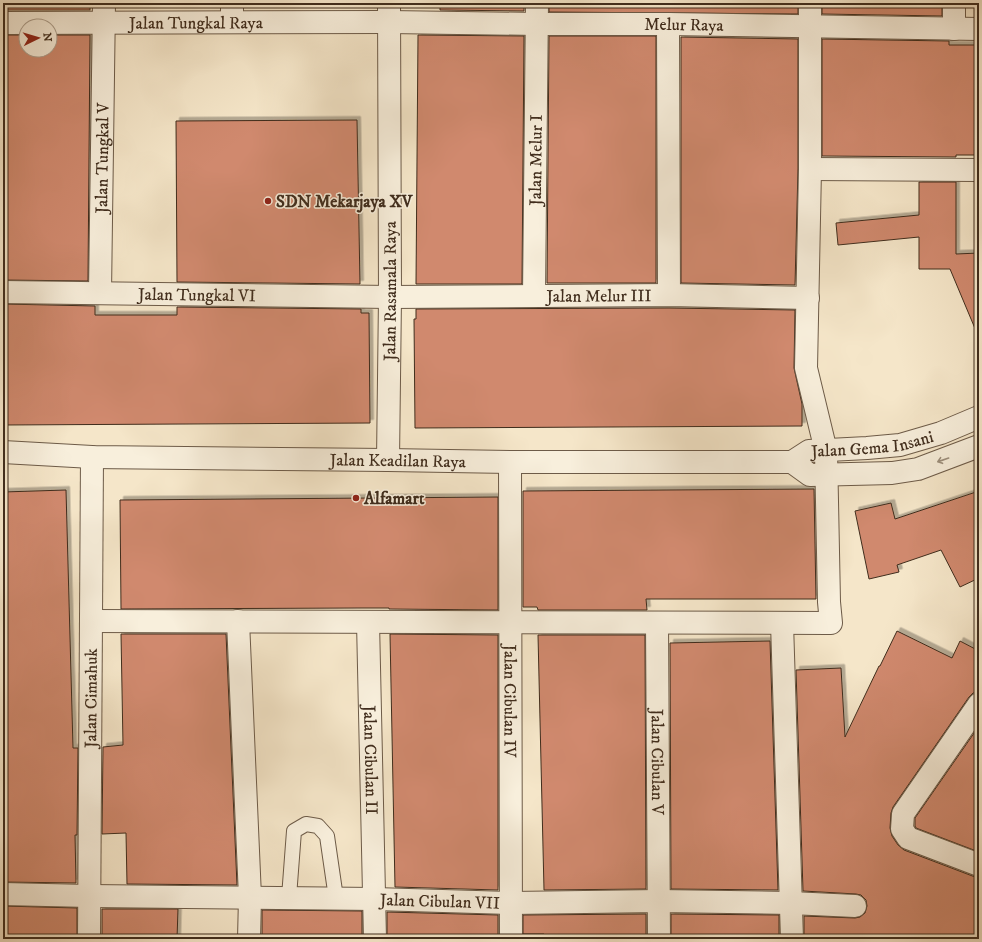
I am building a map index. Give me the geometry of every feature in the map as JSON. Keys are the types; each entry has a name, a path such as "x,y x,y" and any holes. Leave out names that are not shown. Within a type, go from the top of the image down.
{"street":[{"path":"91,621 831,623 829,602 826,451 806,368 810,169 810,3"},
{"path":"954,3 954,29"},
{"name":"Melur Raya","path":"389,12 537,13 668,24 979,29"},
{"name":"Jalan Tungkal Raya","path":"3,23 104,13 389,12"},
{"name":"Jalan Rasamala Raya","path":"388,460 390,297 389,12"},
{"name":"Jalan Tungkal V","path":"100,293 104,13"},
{"name":"Jalan Melur I","path":"534,295 537,13"},
{"path":"668,24 668,295"},
{"path":"810,169 979,170"},
{"name":"Jalan Tungkal VI","path":"3,292 390,297"},
{"name":"Jalan Melur III","path":"390,297 668,295 808,298"},
{"name":"Jalan Gema Insani","path":"979,417 941,433 900,445 809,451 792,462 810,475 892,473 918,469 979,446"},
{"name":"Jalan Keadilan Raya","path":"3,452 92,457 510,462 792,462"},
{"name":"Jalan Cimahuk","path":"89,939 92,457"},
{"name":"Jalan Cibulan IV","path":"510,462 511,939"},
{"path":"238,622 250,897 249,939"},
{"name":"Jalan Cibulan II","path":"368,622 375,939"},
{"name":"Jalan Cibulan V","path":"657,623 659,939"},
{"path":"782,623 791,732 792,939"},
{"path":"979,704 903,814 902,829 908,838 979,865"},
{"name":"Jalan Cibulan VII","path":"3,894 336,898 511,903 791,903 855,906"}],"lane":[{"path":"289,898 294,831 306,824 318,826 327,836 336,898"}],"building":[{"path":"6,3 90,3 90,10 6,10"},
{"path":"440,3 524,3 524,11 440,10"},
{"path":"549,3 798,3 798,14 549,12"},
{"path":"822,3 942,3 942,16 822,14"},
{"path":"7,35 18,35 18,58 58,58 58,35 90,35 88,281 3,280 3,38 7,38"},
{"path":"418,35 524,36 522,284 416,284"},
{"path":"549,36 656,36 656,283 547,283"},
{"path":"681,37 798,39 798,169 795,285 681,283"},
{"path":"822,39 949,41 949,45 979,45 979,155 956,155 956,157 822,156"},
{"name":"SDN Mekarjaya XV","path":"357,120 360,284 177,282 176,121"},
{"path":"919,182 956,182 956,254 979,253 979,338 950,269 919,269 919,237 838,245 836,223 919,215"},
{"path":"3,304 95,306 95,315 177,315 177,307 361,309 361,313 369,313 370,423 3,425"},
{"path":"669,308 795,310 794,368 802,404 802,426 415,428 414,319 416,319 416,309"},
{"path":"814,489 816,599 646,599 647,610 538,610 537,607 523,607 523,491"},
{"path":"66,490 73,748 78,748 77,835 75,835 76,883 3,882 3,492"},
{"path":"979,491 979,578 960,587 941,550 897,565 899,572 869,579 855,511 891,503 895,519"},
{"path":"498,497 498,610 389,608 121,609 120,500"},
{"path":"897,631 952,658 960,641 979,651 979,692 973,693 969,697 893,807 890,828 892,836 898,845 904,850 975,877 979,877 979,939 804,939 804,916 855,918 860,917 865,913 867,906 866,900 861,895 803,891 796,670 841,668 845,737"},
{"path":"121,634 226,634 237,885 127,884 126,833 102,834 103,747 123,745"},
{"path":"390,634 498,635 498,890 395,887"},
{"path":"538,635 645,635 646,889 544,890"},
{"path":"770,641 778,890 671,889 670,643"},
{"path":"979,726 979,852 916,828 915,818"},
{"path":"3,906 77,908 77,939 3,939"},
{"path":"102,909 178,909 177,939 102,939"},
{"path":"262,910 362,911 362,939 262,939"},
{"path":"387,912 498,915 498,939 387,939"},
{"path":"646,914 646,939 590,939 590,936 544,939 544,934 523,934 523,915"},
{"path":"671,914 779,915 779,939 671,939"}],"place":[{"name":"SDN Mekarjaya XV","path":"268,201"},
{"name":"Alfamart","path":"356,498"}]}
